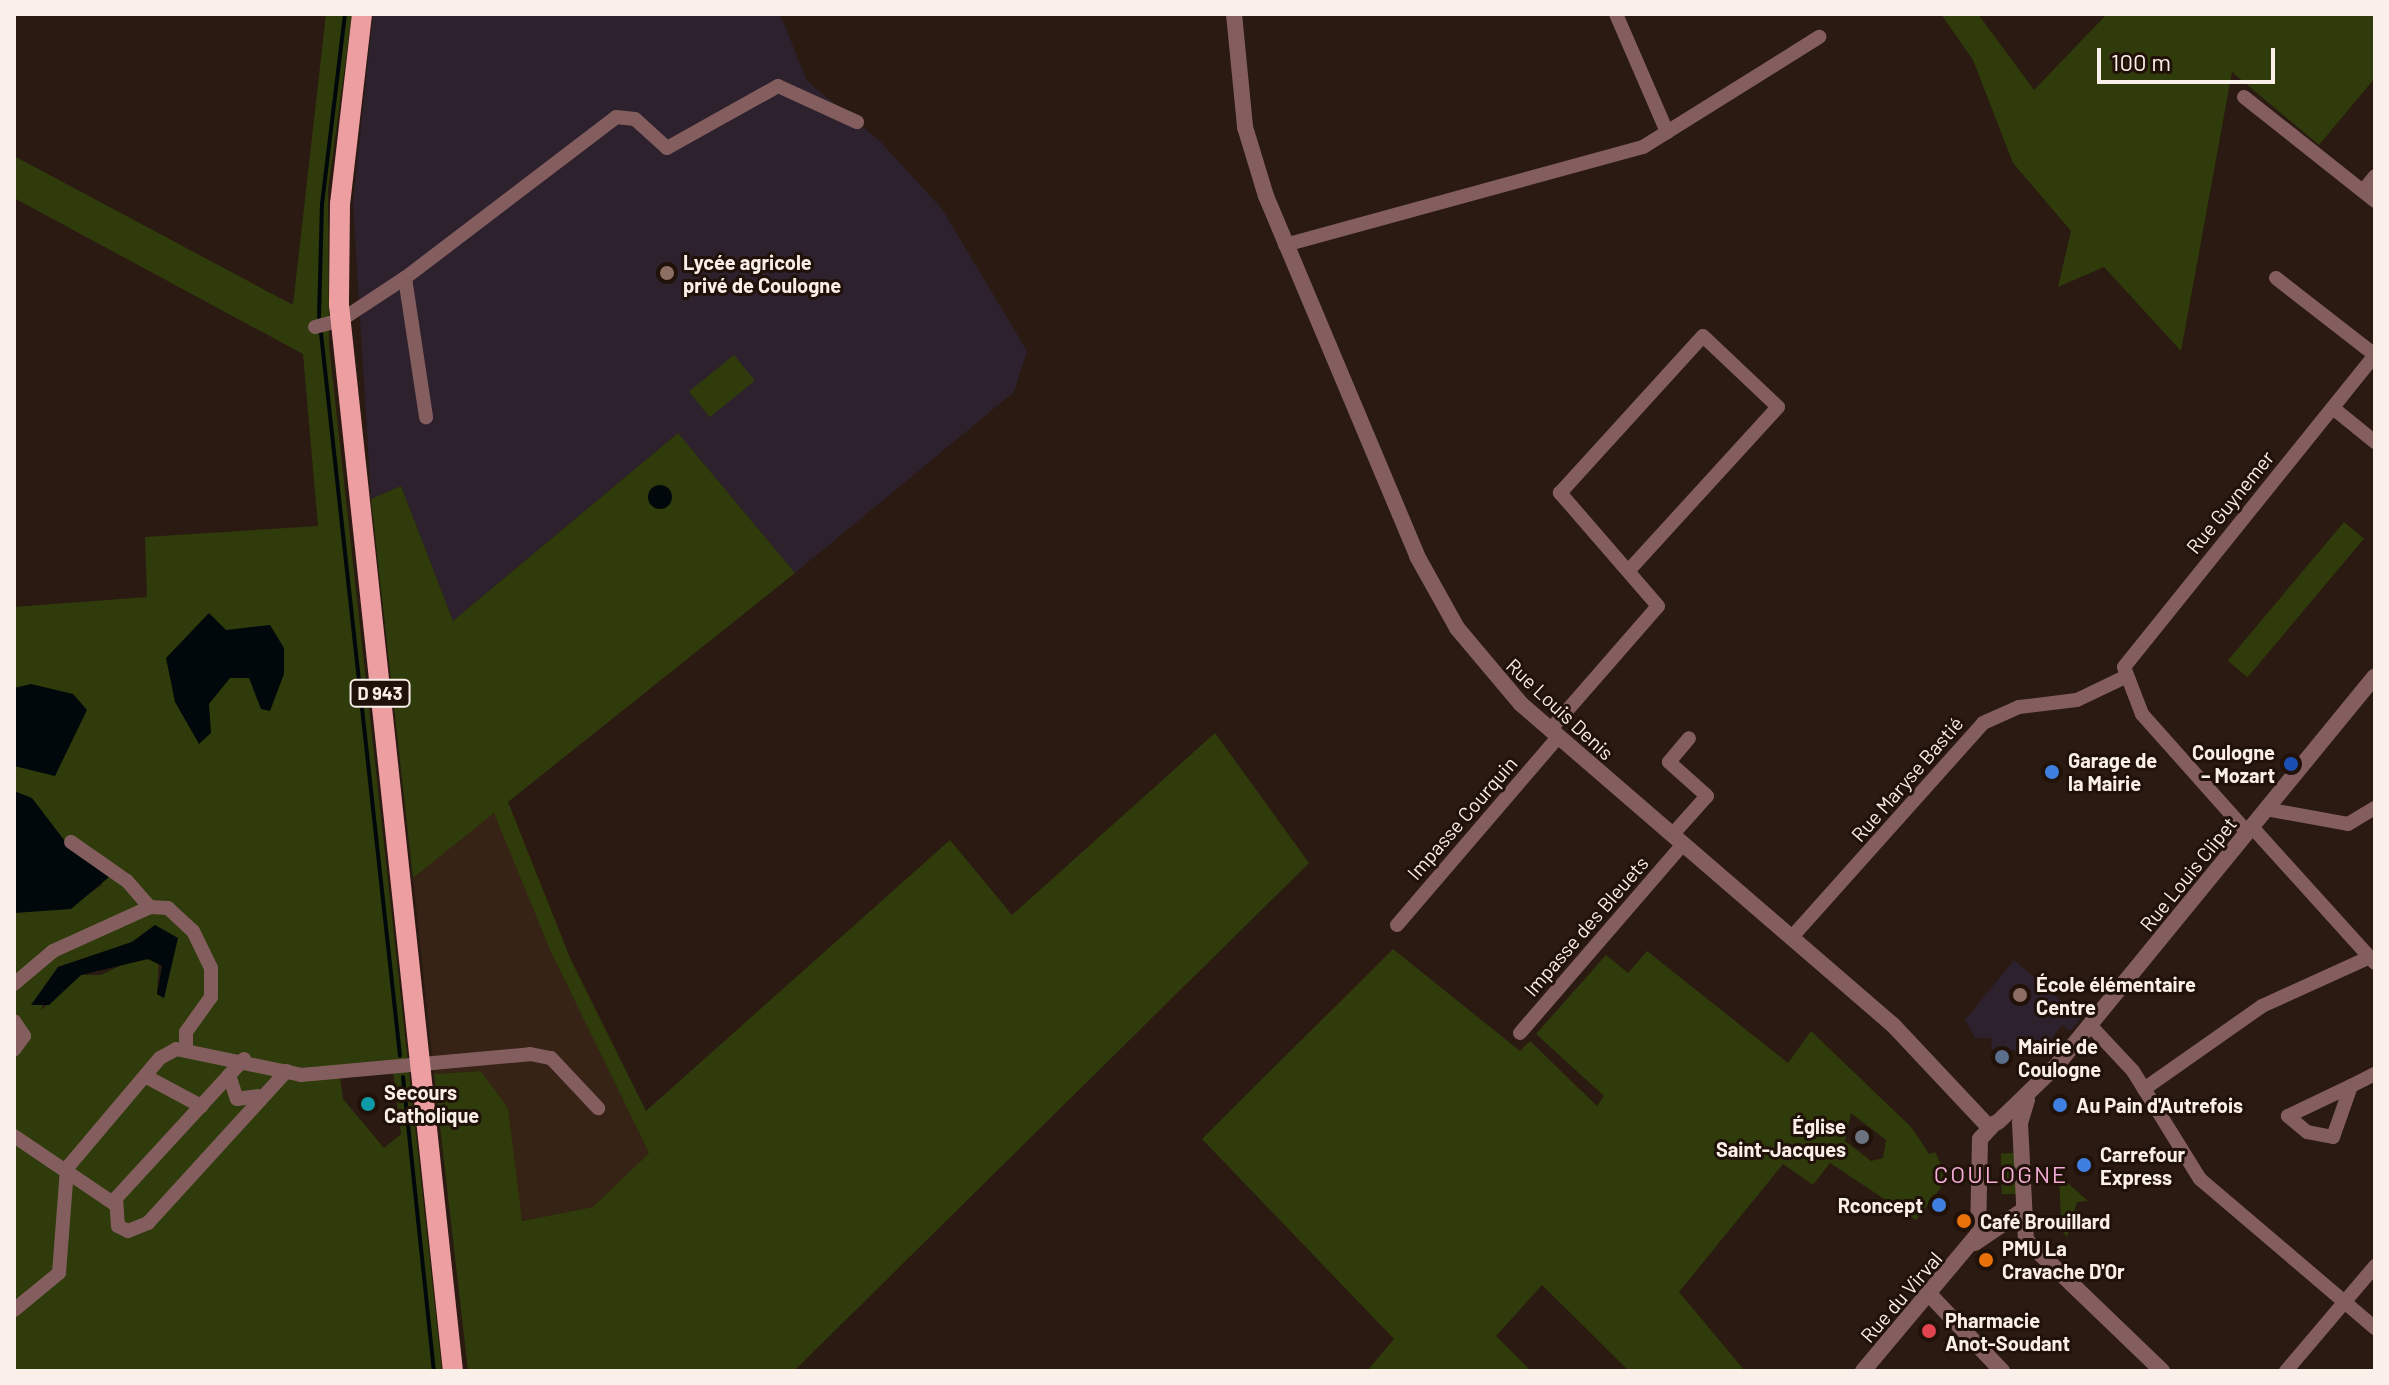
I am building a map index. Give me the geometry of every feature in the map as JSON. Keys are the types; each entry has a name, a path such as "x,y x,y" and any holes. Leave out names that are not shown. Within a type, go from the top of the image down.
{"main road":[{"name":"D 943","path":"362,14 340,204 341,320 453,1371"}],"street":[{"name":"Rue Louis Denis","path":"1234,14 1245,127 1285,245 1432,587 1486,667 1554,734 1893,1025 1993,1124 2020,1136"},
{"path":"1616,14 1667,132"},
{"path":"1285,245 1602,161 1667,132 1819,37"},
{"path":"315,327 341,320 405,278 616,117 635,119 667,148 778,86 857,122"},
{"path":"2244,97 2375,201"},
{"path":"2363,191 2375,176"},
{"path":"405,278 426,417"},
{"path":"2276,278 2375,355"},
{"path":"1703,336 1778,407 1632,567 1560,493 1703,336"},
{"name":"Rue Guynemer","path":"2125,677 2132,654 2375,355"},
{"path":"2333,408 2375,442"},
{"name":"Impasse Courquin","path":"1397,925 1658,606 1632,567"},
{"path":"2125,677 2142,714 2372,960 2262,1006 2144,1089"},
{"name":"Rue Maryse Bastié","path":"1791,938 1983,723 2019,707 2077,700 2125,677"},
{"name":"Rue Louis Clipet","path":"1993,1124 2030,1096 2374,681"},
{"name":"Impasse des Bleuets","path":"1520,1033 1677,840 1707,796 1669,762 1689,738"},
{"path":"2266,809 2348,824 2375,808"},
{"path":"14,1310 59,1273 67,1168 160,1058 186,1039 211,997 211,968 182,916 150,907 134,886 71,842"},
{"path":"14,984 53,951 150,907"},
{"path":"14,1021 24,1036 14,1050"},
{"path":"2090,1025 2144,1089 2200,1179 2375,1328"},
{"path":"186,1039 287,1071 551,1058 598,1108"},
{"path":"113,1203 244,1059"},
{"path":"14,1136 67,1168 113,1203 118,1226 128,1231 148,1223 287,1071"},
{"path":"2351,1086 2333,1137 2307,1132 2288,1116 2375,1074"},
{"path":"229,1075 237,1099 264,1093"},
{"path":"145,1076 201,1106"},
{"name":"Rue Louis Clipet","path":"2030,1096 2020,1136 2022,1211 2033,1250 2162,1371"},
{"path":"1993,1124 1980,1139 1982,1213 2005,1227"},
{"name":"Rue du Virval","path":"1968,1249 2005,1227 2022,1211"},
{"name":"Rue du Virval","path":"1863,1371 1968,1249 1982,1213"},
{"path":"2286,1371 2375,1266"},
{"path":"1930,1295 2002,1371"}],"shaded area":[{"name":"Lycée agricole privé de Coulogne","path":"373,14 780,14 807,81 879,140 942,209 1027,351 1014,392 795,573 678,433 453,621 401,486 371,499 353,202"},
{"path":"660,485 671,492 672,497 665,508 660,509 649,502 648,497 655,486"},
{"path":"209,613 226,630 270,625 284,648 284,674 270,711 261,709 249,678 230,678 209,704 211,733 199,744 175,702 166,658"},
{"path":"31,684 73,694 87,710 55,776 14,766 14,688"},
{"path":"14,791 32,798 71,849 109,877 71,909 14,913"},
{"path":"494,812 550,950 649,1153 593,1207 521,1221 508,1108 481,1071 434,1074 413,878"},
{"path":"155,925 178,938 164,998 157,994 162,966 148,959 81,975 49,1005 31,1005 58,967 132,942"},
{"name":"École élémentaire Centre","path":"2014,960 2081,1018 2070,1031 2062,1025 2042,1052 1992,1049 1991,1038 1975,1038 1965,1020"}],"green space":[{"path":"326,14 352,14 328,190 329,345 442,1371 14,1371 14,913 74,904 102,885 14,791 14,607 147,597 145,537 318,526 303,354 14,198 14,156 293,305","holes":["155,925 173,957 164,998 157,994 159,959 132,960 101,975 81,975 41,1010 58,967 132,942","393,1072 401,1134 384,1148 343,1099 340,1078"]},
{"path":"1941,14 1978,14 2034,90 2107,14 2375,14 2375,78 2319,145 2232,72 2181,351 2104,267 2058,287 2071,231 2013,163 1973,60"},
{"path":"734,355 755,381 710,417 689,392"},
{"path":"678,433 795,573 508,802 571,960 646,1111 950,840 1012,915 1215,733 1309,863 794,1371 468,1371 434,1074 481,1071 508,1108 522,1221 593,1207 649,1153 550,950 494,813 413,878 371,499 401,486 453,621"},
{"path":"2344,522 2364,539 2248,677 2228,661"},
{"path":"1393,949 1520,1051 1530,1041 1597,1106 1604,1096 1536,1034 1606,955 1628,973 1647,951 1788,1063 1811,1031 1912,1128 1929,1154 1935,1152 1945,1173 1942,1186 1916,1220 1830,1163 1813,1185 1783,1164 1679,1292 1745,1371 1629,1371 1542,1285 1496,1336 1531,1371 1367,1371 1394,1339 1202,1139","holes":["1851,1113 1886,1140 1883,1158 1871,1161 1845,1141"]},
{"path":"2001,1153 2016,1153 2017,1194 2002,1194"},
{"path":"2059,1175 2088,1201 2077,1202 2067,1237 2052,1220 2061,1219"}],"waterway":[{"path":"319,317 322,204 345,14"},
{"path":"321,333 400,1056"},
{"path":"403,1077 434,1371"}],"place":[{"name":"Lycée agricole privé de Coulogne","path":"667,273"},
{"name":"Coulogne – Mozart","path":"2291,764"},
{"name":"Garage de la Mairie","path":"2052,772"},
{"name":"École élémentaire Centre","path":"2020,995"},
{"name":"Mairie de Coulogne","path":"2002,1057"},
{"name":"Secours Catholique","path":"368,1104"},
{"name":"Au Pain d'Autrefois","path":"2060,1105"},
{"name":"Église Saint-Jacques","path":"1862,1137"},
{"name":"Carrefour Express","path":"2084,1165"},
{"name":"Rconcept","path":"1939,1205"},
{"name":"Café Brouillard","path":"1964,1221"},
{"name":"PMU La Cravache D'Or","path":"1986,1260"},
{"name":"Pharmacie Anot-Soudant","path":"1929,1331"}],"district":[{"name":"COULOGNE","path":"2001,1174"}]}
